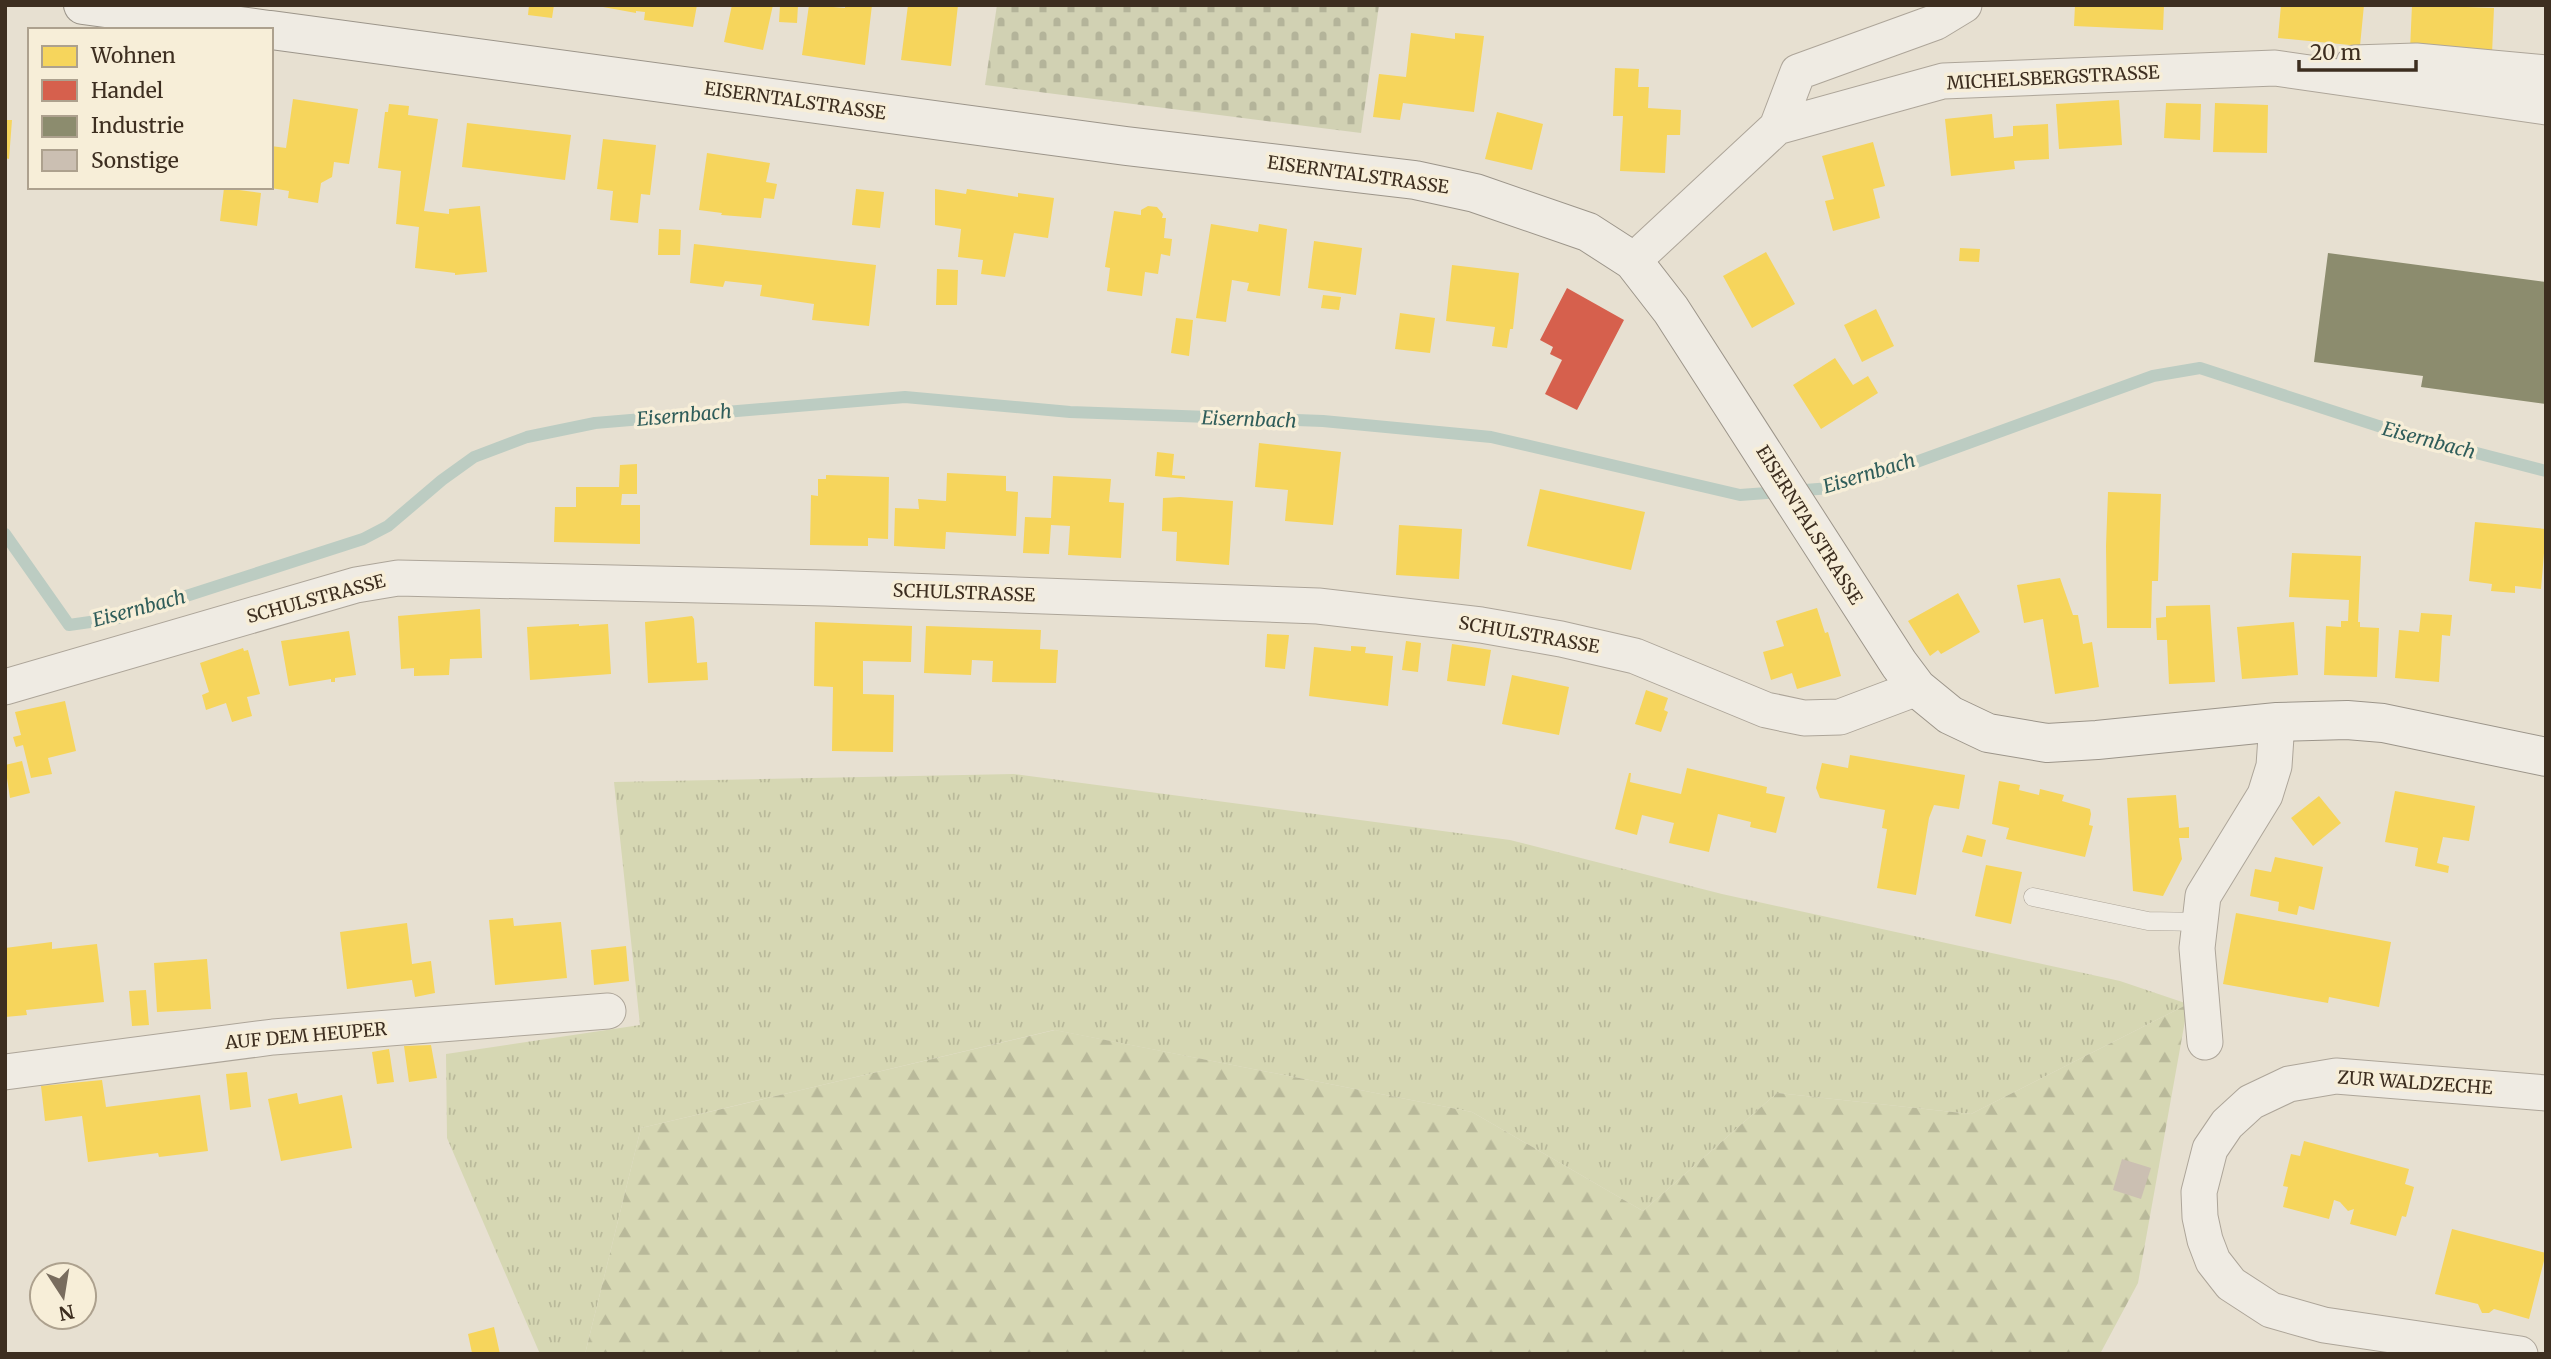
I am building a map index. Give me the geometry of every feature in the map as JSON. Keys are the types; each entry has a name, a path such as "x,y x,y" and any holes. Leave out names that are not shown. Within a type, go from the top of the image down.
{"main road":[{"name":"EISERNTALSTRASSE","path":"83,5 255,28"},
{"name":"EISERNTALSTRASSE","path":"273,30 1126,146 1415,180 1475,193 1588,232 1633,261 1671,310 1874,627 1917,688 1950,715 1988,733 2047,743 2277,722 2347,720 2383,723 2546,757"}],"street":[{"path":"1633,261 1777,127 1798,72 1936,22 1964,5"},
{"path":"2334,77 2351,63 2416,61 2546,73"},
{"name":"MICHELSBERGSTRASSE","path":"1777,127 1942,81 2275,68 2546,107"},
{"name":"SCHULSTRASSE","path":"5,687 356,585 398,578 825,588 1331,608 1481,625 1635,656 1766,710 1804,718 1840,717 1917,688"},
{"path":"2205,1042 2197,948 2203,896 2265,795 2274,766 2277,722"},
{"name":"AUF DEM HEUPER","path":"5,1072 273,1037 608,1011"},
{"name":"ZUR WALDZECHE","path":"2520,1354 2324,1325 2271,1310 2231,1284 2213,1261 2203,1229 2199,1192 2210,1149 2227,1124 2251,1102 2289,1084 2336,1076 2546,1093"}],"lane":[{"path":"2033,897 2148,922 2200,922"}],"green space":[{"path":"997,5 1379,5 1361,133 985,85"},
{"path":"1014,774 1510,840 1722,894 2120,981 2188,1004 1971,1114 1777,1093 1643,1211 1472,1112 1054,1030 641,1128 585,1354 540,1354 447,1138 446,1054 640,1025 614,782"},
{"path":"2188,1004 2138,1283 2100,1354 585,1354 641,1128 1055,1030 1472,1112 1643,1211 1777,1093 1971,1114"}],"building: Wohnen":[{"path":"529,5 554,5 552,18 528,15"},
{"path":"592,5 697,5 693,27 644,20 645,12 636,13"},
{"path":"732,5 773,5 763,50 724,42"},
{"path":"780,5 798,5 797,23 779,22"},
{"path":"809,5 845,8 845,5 872,5 865,65 802,55"},
{"path":"908,5 958,5 951,66 901,60"},
{"path":"2075,5 2164,5 2163,30 2074,26"},
{"path":"2281,5 2364,5 2360,46 2278,38"},
{"path":"2412,5 2494,8 2492,54 2410,50"},
{"path":"1411,33 1455,39 1455,33 1484,36 1474,112 1403,103 1400,120 1373,117 1379,74 1406,77"},
{"path":"1615,68 1639,69 1638,87 1649,87 1648,108 1681,110 1680,135 1667,135 1665,173 1620,171 1623,116 1613,116"},
{"path":"293,99 358,109 349,164 334,162 332,177 321,183 318,203 288,198 289,191 273,188 273,146 286,148"},
{"path":"2119,100 2122,145 2059,149 2056,104"},
{"path":"2166,103 2201,104 2200,140 2164,138"},
{"path":"2215,103 2268,105 2267,153 2213,152"},
{"path":"389,104 409,106 408,115 438,119 424,211 449,214 449,209 480,206 487,272 455,275 415,268 419,227 396,224 401,171 378,168 385,112 388,112"},
{"path":"1497,112 1543,124 1532,170 1485,159"},
{"path":"1992,114 1994,138 2013,136 2013,126 2048,124 2049,159 2014,161 2015,169 1951,176 1945,119"},
{"path":"5,120 12,120 9,159 5,158"},
{"path":"467,123 571,135 565,180 462,167"},
{"path":"603,139 656,145 650,195 641,194 638,223 610,220 613,191 597,189"},
{"path":"1873,142 1885,186 1873,189 1880,218 1833,231 1825,201 1834,199 1822,156"},
{"path":"707,153 770,163 766,182 777,184 774,199 764,198 761,218 721,215 722,213 699,210"},
{"path":"224,189 261,193 257,226 220,221"},
{"path":"856,189 884,192 880,228 852,225"},
{"path":"935,189 966,194 967,189 1018,197 1018,193 1054,198 1048,238 1014,233 1005,277 981,274 983,260 958,257 961,229 935,225"},
{"path":"1148,206 1157,207 1163,214 1162,218 1166,218 1164,238 1172,239 1170,256 1161,254 1158,274 1145,272 1142,296 1107,291 1110,268 1105,267 1114,211 1141,215 1141,210"},
{"path":"1211,224 1258,232 1259,224 1287,229 1280,296 1247,291 1249,283 1232,280 1226,322 1196,318"},
{"path":"659,229 681,230 680,255 658,255"},
{"path":"1314,241 1362,248 1356,295 1308,288"},
{"path":"694,244 876,265 869,326 812,320 814,304 760,296 762,285 725,281 723,287 690,283"},
{"path":"1960,248 1980,249 1979,262 1959,261"},
{"path":"1766,252 1795,304 1752,328 1723,276"},
{"path":"1452,265 1519,273 1513,329 1510,329 1507,348 1492,346 1495,327 1446,321"},
{"path":"937,269 958,270 957,305 936,305"},
{"path":"1323,295 1341,297 1339,310 1321,308"},
{"path":"1876,309 1894,346 1862,362 1844,325"},
{"path":"1400,313 1435,318 1430,353 1395,349"},
{"path":"1176,318 1193,320 1189,356 1171,353"},
{"path":"1835,358 1853,385 1868,376 1878,393 1821,429 1793,385"},
{"path":"1259,443 1341,452 1333,525 1285,521 1288,490 1255,487"},
{"path":"1157,452 1174,454 1172,475 1185,476 1185,479 1155,476"},
{"path":"637,464 637,494 622,494 621,505 640,505 640,544 554,542 555,507 576,507 576,487 619,487 620,465"},
{"path":"947,473 1006,476 1006,491 1018,492 1016,536 946,532 945,549 894,546 895,508 919,509 918,499 946,501"},
{"path":"826,475 889,477 888,539 868,538 868,546 810,545 811,495 818,496 818,479 826,479"},
{"path":"1053,476 1111,479 1109,502 1124,503 1121,558 1068,555 1070,526 1051,525 1049,554 1023,553 1025,517 1051,518"},
{"path":"1540,489 1645,512 1631,570 1527,546"},
{"path":"2108,492 2161,494 2158,581 2152,581 2151,628 2107,628"},
{"path":"1163,498 1233,501 1229,565 1176,561 1177,532 1162,531"},
{"path":"2475,522 2546,529 2541,589 2515,586 2515,593 2491,591 2492,584 2469,581"},
{"path":"1399,525 1462,529 1459,579 1396,575"},
{"path":"2292,553 2361,556 2358,622 2360,627 2379,628 2377,677 2324,675 2326,626 2341,627 2341,621 2348,621 2349,600 2289,597"},
{"path":"2060,578 2073,615 2078,615 2083,644 2092,642 2099,687 2055,694 2043,619 2024,623 2017,585"},
{"path":"1958,593 1980,632 1941,654 1938,650 1930,656 1908,621"},
{"path":"2210,605 2215,682 2169,684 2167,640 2157,640 2156,618 2166,617 2166,606"},
{"path":"1817,608 1825,633 1828,632 1841,676 1797,689 1792,673 1771,680 1763,652 1784,646 1776,621"},
{"path":"480,609 482,658 450,659 449,675 414,676 414,668 401,669 398,616"},
{"path":"2421,613 2452,615 2450,636 2442,635 2439,682 2395,678 2399,630 2419,632"},
{"path":"692,616 697,663 707,662 708,680 648,683 645,622"},
{"path":"815,622 912,626 911,662 863,661 863,694 894,695 893,752 832,751 833,687 814,686"},
{"path":"2294,622 2298,675 2242,679 2237,627"},
{"path":"608,624 611,674 530,680 527,627"},
{"path":"926,626 1041,630 1040,649 1058,650 1056,683 992,682 993,661 972,660 971,675 924,673"},
{"path":"349,631 356,675 335,678 335,682 331,682 331,679 289,686 281,641"},
{"path":"1267,634 1289,635 1285,669 1265,667"},
{"path":"1406,641 1421,643 1418,672 1402,670"},
{"path":"1452,644 1491,650 1485,686 1447,681"},
{"path":"1351,646 1366,647 1365,653 1393,656 1388,706 1309,696 1314,647 1351,651"},
{"path":"243,648 244,651 248,650 260,694 247,697 252,716 232,722 226,703 206,710 202,695 209,692 200,663"},
{"path":"1512,675 1569,687 1559,735 1502,724"},
{"path":"1646,690 1668,698 1664,710 1668,712 1661,732 1635,724"},
{"path":"65,701 76,751 48,758 52,774 31,778 23,745 16,747 13,737 21,735 15,712"},
{"path":"1850,755 1965,775 1959,809 1934,805 1929,818 1916,895 1877,888 1887,829 1882,828 1885,810 1820,798 1816,788 1822,763 1848,768"},
{"path":"22,761 30,793 10,798 5,765"},
{"path":"1687,768 1767,787 1766,793 1785,797 1776,833 1750,827 1751,822 1718,814 1709,852 1669,843 1674,823 1642,815 1637,835 1615,829 1629,773 1630,782 1681,794"},
{"path":"1999,781 2020,785 2019,790 2039,795 2040,789 2064,795 2062,801 2090,809 2089,825 2093,826 2085,857 2006,839 2009,828 1992,824"},
{"path":"2395,791 2475,806 2469,841 2443,837 2437,863 2449,866 2448,873 2415,866 2418,848 2385,842"},
{"path":"2176,795 2179,828 2189,827 2189,838 2179,838 2182,859 2163,896 2133,891 2127,798"},
{"path":"2319,796 2341,823 2313,846 2291,818"},
{"path":"1967,835 1986,840 1982,857 1962,852"},
{"path":"2275,857 2323,867 2314,910 2299,906 2297,915 2278,911 2279,902 2250,896 2255,869 2271,872"},
{"path":"1986,865 2022,872 2011,924 1975,916"},
{"path":"2236,913 2391,942 2379,1007 2329,997 2328,1003 2223,984"},
{"path":"513,918 514,926 561,922 567,978 495,985 489,920"},
{"path":"407,923 412,964 431,961 435,993 415,997 412,980 347,989 340,932"},
{"path":"52,942 52,949 97,944 104,1002 26,1010 27,1015 5,1017 5,948"},
{"path":"626,946 629,981 594,985 591,950"},
{"path":"207,959 211,1009 157,1012 154,963"},
{"path":"146,990 149,1025 132,1026 129,991"},
{"path":"431,1045 437,1078 409,1082 404,1046"},
{"path":"389,1049 394,1082 377,1084 372,1052"},
{"path":"247,1072 251,1107 230,1110 226,1074"},
{"path":"102,1080 106,1107 200,1095 208,1151 159,1157 158,1153 88,1162 82,1116 45,1121 41,1086"},
{"path":"297,1093 299,1104 342,1095 352,1148 281,1161 268,1099"},
{"path":"2304,1141 2409,1169 2405,1184 2414,1187 2406,1217 2402,1216 2396,1236 2350,1224 2354,1209 2348,1211 2340,1202 2334,1200 2329,1219 2283,1207 2288,1187 2283,1186 2291,1154 2300,1156"},
{"path":"2452,1229 2546,1253 2529,1319 2494,1309 2489,1313 2482,1313 2478,1304 2435,1294"},
{"path":"494,1327 500,1354 472,1353 468,1334"}],"building: Handel":[{"path":"1567,288 1624,320 1577,410 1545,394 1562,360 1550,354 1553,347 1540,340"}],"building: Industrie":[{"path":"2328,253 2546,282 2546,404 2421,387 2423,376 2314,362"}],"building: Sonstige":[{"path":"2122,1159 2151,1168 2141,1199 2113,1190"}],"waterway":[{"name":"Eisernbach","path":"5,534 69,625 118,618 363,539 388,526 474,457 527,437 595,423 905,397 1070,412 1323,421 1491,437 1740,495 1831,488 1908,465 2153,376 2200,368 2403,434 2546,471"}]}
